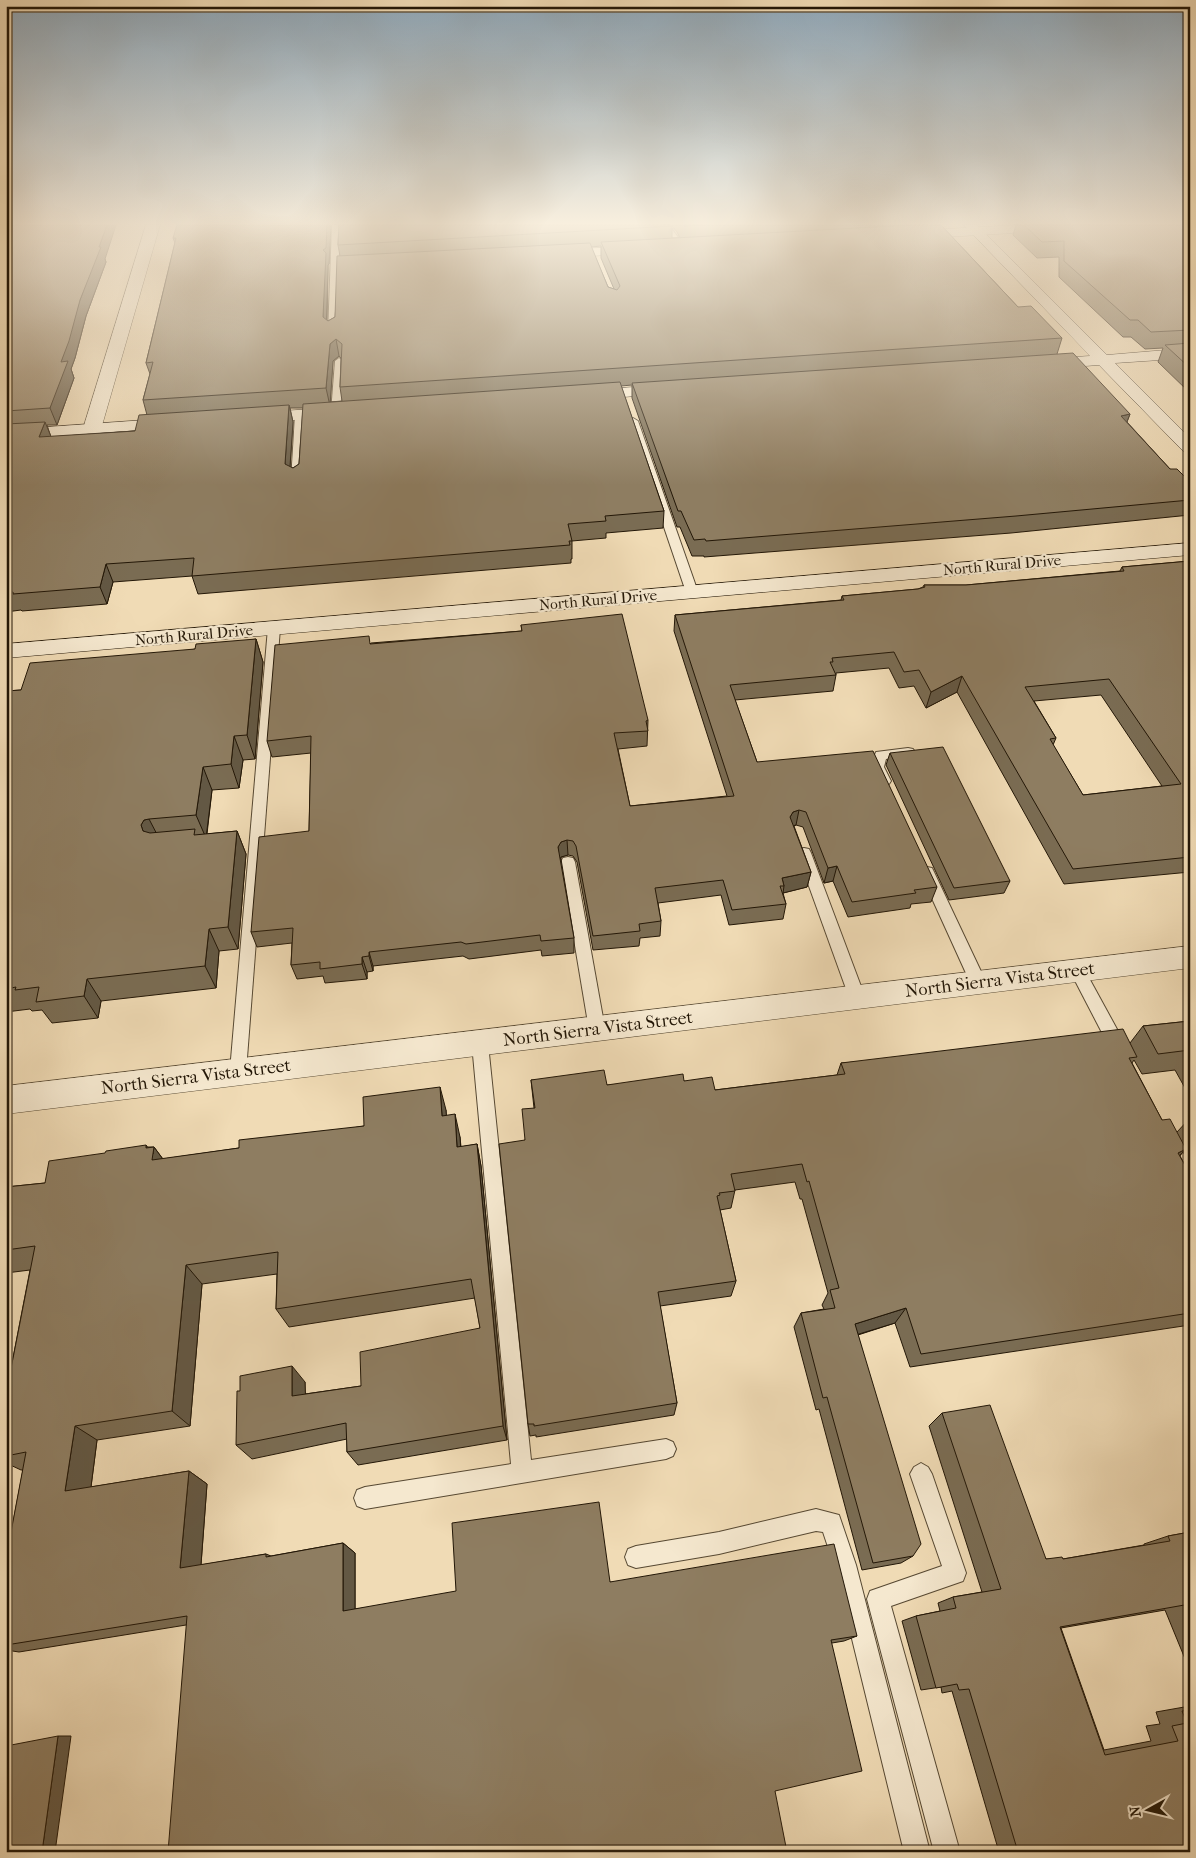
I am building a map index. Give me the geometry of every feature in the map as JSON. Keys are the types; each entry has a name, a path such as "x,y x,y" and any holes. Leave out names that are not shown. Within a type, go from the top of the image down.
{"street":[{"path":"92,429 127,312"},
{"path":"1055,312 1190,448"},
{"path":"1031,365 1190,353"},
{"path":"574,396 627,403 683,389"},
{"path":"240,419 356,411"},
{"path":"6,435 191,422"},
{"name":"North Rural Drive","path":"6,650 1190,549"},
{"name":"North Sierra Vista Street","path":"6,1100 1190,957"}],"lane":[{"path":"332,334 335,312"},
{"path":"336,412 339,361"},
{"path":"627,403 692,592"},
{"path":"296,481 300,415"},
{"path":"238,1072 250,841 274,628"},
{"path":"890,793 877,767 881,755 908,752"},
{"path":"799,841 857,997"},
{"path":"919,855 978,982"},
{"path":"568,862 598,1029"},
{"path":"1078,971 1124,1060"},
{"path":"480,1044 522,1472"},
{"path":"365,1498 666,1449"},
{"path":"921,1474 955,1573 878,1599 947,1852"},
{"path":"636,1557 719,1543 816,1520 831,1523 845,1565 917,1852"}],"building":[{"path":"6,312 77,312 61,362 68,361 50,408 6,411"},
{"path":"158,312 323,312 323,317 328,321 335,317 335,312 1037,312 1062,338 340,387 342,344 336,339 330,344 326,388 143,400 153,362 146,363"},
{"path":"1121,312 1190,312 1190,330 1151,332 1138,320 1130,320"},
{"path":"1190,343 1190,368 1165,345"},
{"path":"1073,353 1130,414 1121,416 1170,469 1177,469 1190,482 1190,500 706,541 705,539 694,540 681,511 678,511 632,383"},
{"path":"620,382 664,511 605,516 606,521 568,524 572,541 569,541 570,545 192,576 194,558 106,564 100,587 6,593 6,424 45,422 39,437 135,431 139,415 289,405 285,464 293,468 299,464 303,404"},
{"path":"1190,561 1190,857 1073,869 962,676 931,692 919,670 904,672 894,652 832,658 833,662 830,662 836,675 730,685 757,762 873,751 937,887 914,890 916,893 852,902 837,866 828,868 806,812 799,810 793,812 790,817 811,872 782,878 784,886 780,886 786,904 732,910 723,880 655,888 661,921 639,924 640,931 593,936 576,846 573,841 567,840 561,842 558,847 574,938 541,941 540,935 466,944 461,942 369,952 369,956 362,957 362,964 320,969 320,962 291,965 293,928 251,932 259,837 309,831 311,736 267,741 275,645 369,636 370,644 522,631 521,625 622,614 648,720 646,721 648,731 614,733 630,806 734,796 675,615 844,600 842,596 918,589 925,587 924,585 966,585 1124,571 1122,567","holes":["1109,679 1181,784 1083,795 1050,739 1056,738 1025,687"]},
{"path":"256,639 247,735 234,736 231,764 203,767 196,815 149,819 144,820 141,825 143,831 150,833 195,829 194,835 237,831 228,927 209,929 205,966 87,979 84,996 36,1002 39,987 15,990 16,987 6,989 6,691 21,690 30,663 195,649 196,644"},
{"path":"943,747 1010,881 954,888 890,753"},
{"path":"1190,1021 1190,1050 1158,1054 1143,1026"},
{"path":"1123,1029 1137,1057 1129,1058 1162,1120 1170,1119 1186,1149 1178,1153 1190,1174 1190,1313 921,1354 906,1308 855,1324 921,1544 913,1556 873,1563 827,1397 823,1398 801,1313 835,1308 830,1290 839,1288 809,1181 807,1182 802,1164 731,1174 735,1191 719,1193 720,1195 717,1196 736,1281 658,1292 677,1403 534,1426 534,1424 528,1424 499,1144 525,1140 522,1109 535,1108 531,1080 604,1070 607,1085 683,1074 684,1081 712,1077 715,1090 845,1074 841,1063"},
{"path":"440,1087 442,1116 455,1114 457,1147 477,1144 503,1426 347,1452 346,1423 236,1445 237,1391 240,1391 240,1376 292,1366 292,1396 361,1386 360,1352 480,1328 471,1279 276,1309 278,1252 186,1265 172,1411 75,1426 65,1491 189,1471 180,1568 266,1554 266,1557 343,1543 343,1611 456,1591 452,1523 599,1502 610,1582 834,1544 857,1636 831,1640 862,1771 775,1791 787,1852 168,1852 187,1616 6,1645 6,1559 26,1452 6,1456 6,1394 35,1246 6,1250 6,1187 45,1183 49,1161 105,1153 106,1151 146,1145 146,1148 154,1147 152,1160 239,1148 239,1140 364,1126 363,1097"},
{"path":"990,1405 1046,1559 1062,1557 1063,1559 1170,1541 1168,1536 1190,1532 1190,1604 1060,1627 1105,1755 1178,1741 1172,1726 1187,1723 1182,1711 1190,1710 1190,1852 1018,1852 969,1689 959,1690 957,1684 936,1688 916,1616 956,1608 953,1597 1001,1589 942,1413"},
{"path":"58,1736 42,1852 6,1852 6,1746"}]}
